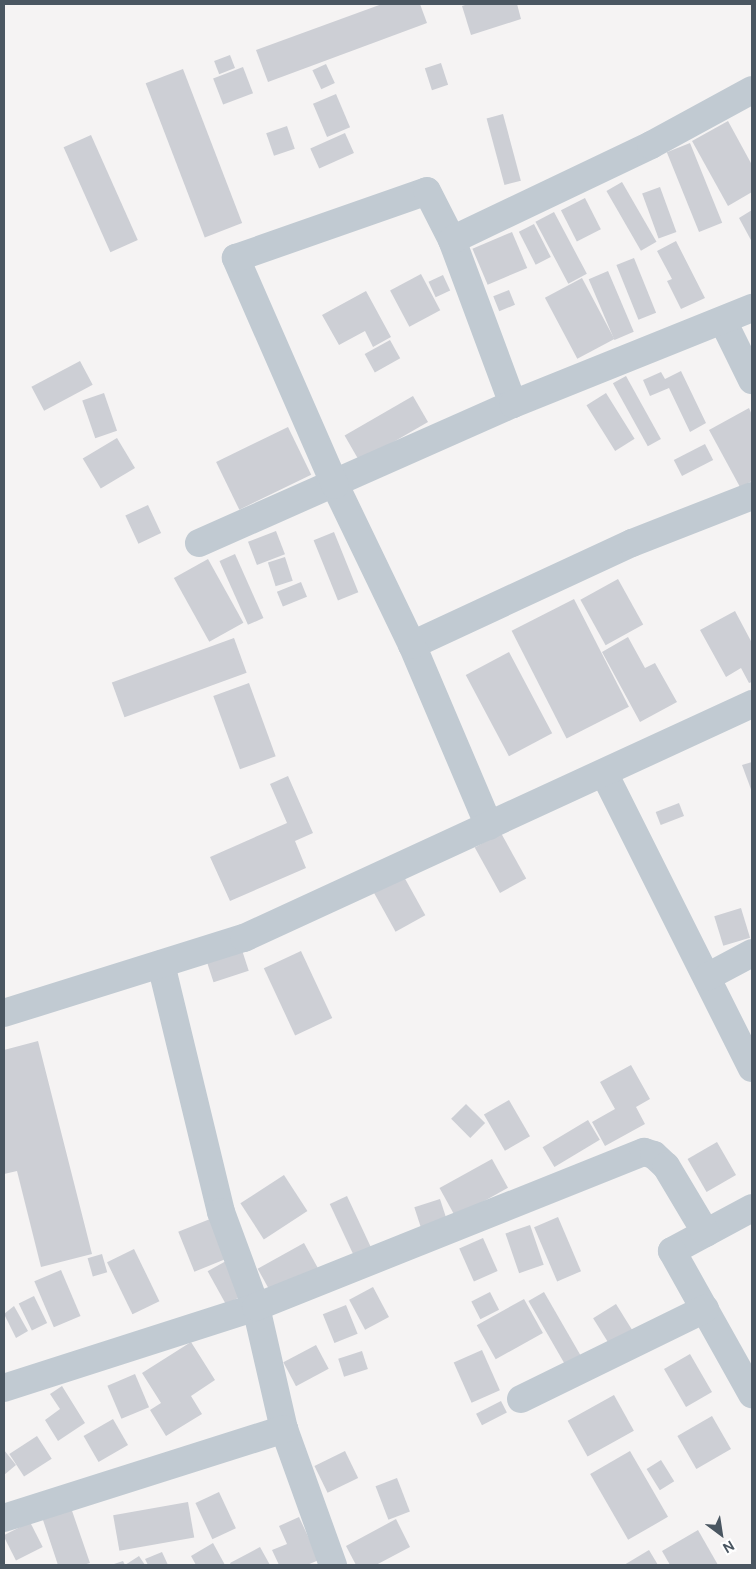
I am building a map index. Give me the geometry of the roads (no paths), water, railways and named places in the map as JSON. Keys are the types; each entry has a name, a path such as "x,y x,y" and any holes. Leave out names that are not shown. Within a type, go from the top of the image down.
{"street":[{"path":"452,240 642,149 752,90"},
{"path":"488,826 412,645 335,484 236,258 428,192 452,240 513,404"},
{"path":"199,543 513,404 752,308"},
{"path":"723,321 752,380"},
{"path":"412,645 632,543 752,496"},
{"path":"4,1013 244,938 752,704"},
{"path":"604,773 752,1068"},
{"path":"707,977 752,953"},
{"path":"161,964 221,1212 256,1307 284,1429 333,1565"},
{"path":"4,1388 256,1307 644,1152 654,1155 666,1166 706,1232"},
{"path":"752,1208 672,1251 752,1394"},
{"path":"521,1399 705,1309"},
{"path":"4,1518 284,1429"}]}
